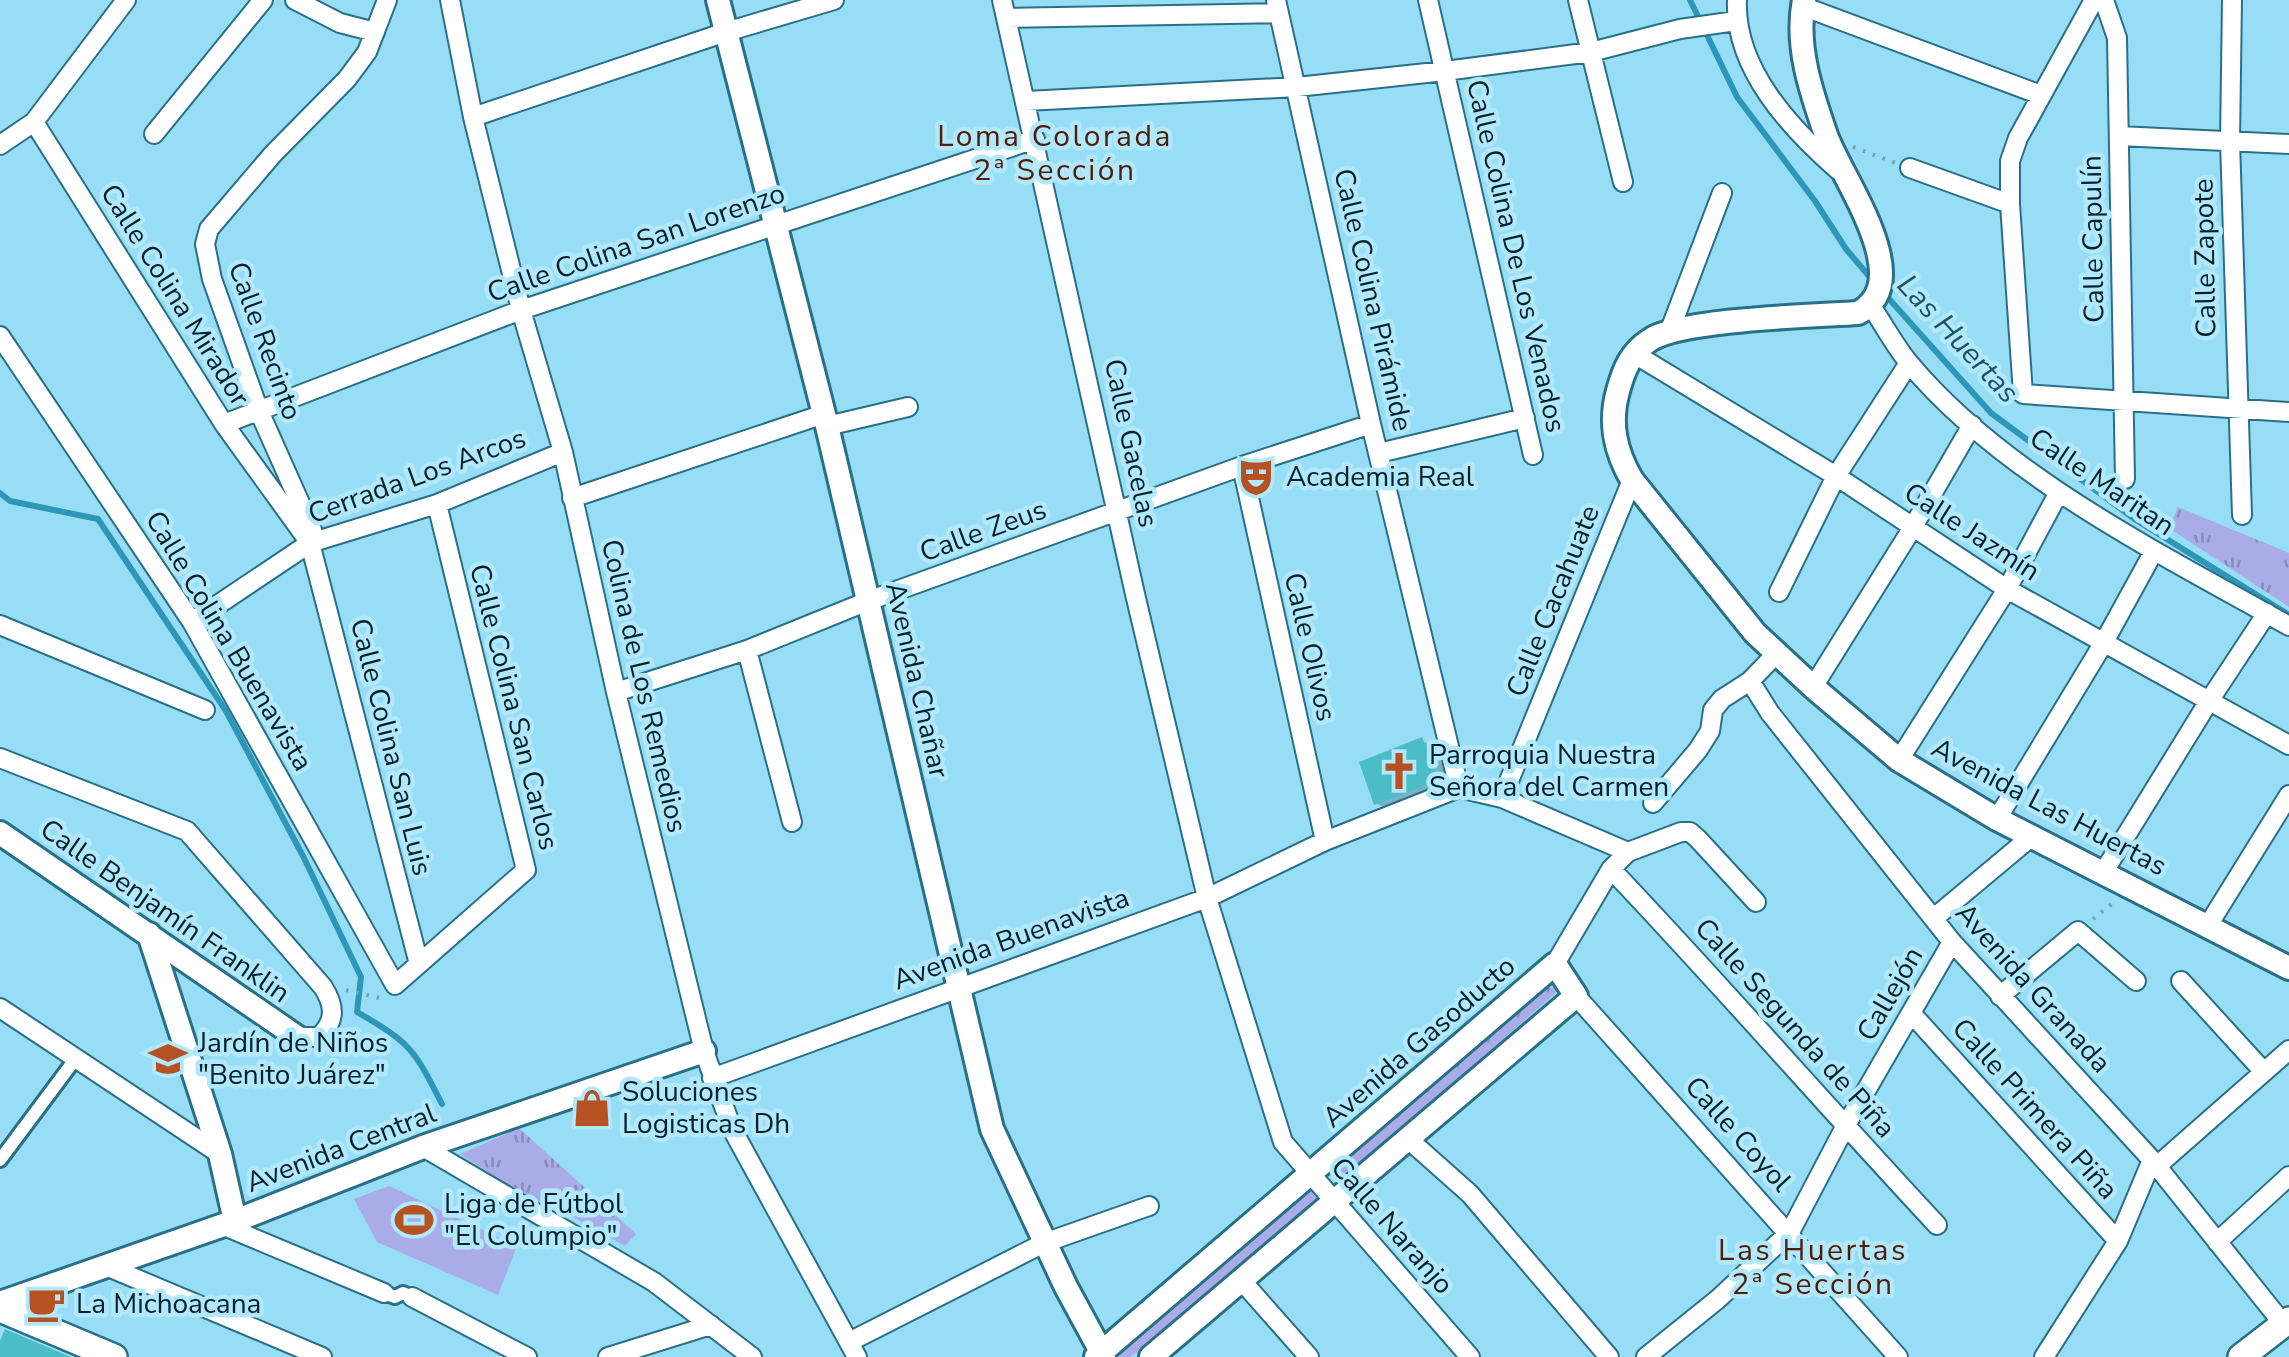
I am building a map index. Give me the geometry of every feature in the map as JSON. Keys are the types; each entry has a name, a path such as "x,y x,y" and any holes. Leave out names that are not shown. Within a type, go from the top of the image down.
{"main road":[{"path":"0,1306 114,1357"},
{"path":"2241,1357 2287,1322"}],"street":[{"path":"0,145 34,122 126,0"},
{"path":"154,134 263,0"},
{"path":"295,0 340,24 376,32"},
{"name":"Calle Recinto","path":"310,544 312,530 258,411 206,260 205,244 209,228 273,154 348,79 367,52 387,0"},
{"name":"Colina de Los Remedios","path":"450,0 473,117 521,310 563,452 616,692 712,1078 732,1130 853,1350"},
{"name":"Avenida Chañar","path":"718,0 826,420 992,1129 1101,1355"},
{"path":"473,117 834,0"},
{"name":"Calle Colina De Los Venados","path":"1428,0 1533,454"},
{"path":"1578,0 1623,182"},
{"path":"1729,22 1738,0"},
{"path":"2094,0 2018,138 2010,161 2022,394 2289,412"},
{"name":"Calle Capulín","path":"2104,0 2117,38 2124,478"},
{"name":"Calle Zapote","path":"2232,0 2230,141 2242,515"},
{"path":"1633,353 1670,330 1858,314 1875,295 1872,230 1826,136 1802,53 1803,3 2041,95"},
{"path":"1004,9 1277,6"},
{"name":"Calle Colina Pirámide","path":"1277,6 1371,424 1459,788"},
{"name":"Calle Gacelas","path":"1004,9 1207,898"},
{"path":"1026,101 1297,87 1445,71 1591,52 1680,29 1729,22"},
{"path":"1729,22 1779,110 1807,143 1842,173"},
{"name":"Calle Colina Mirador","path":"34,122 224,424 310,544"},
{"path":"2119,136 2289,144"},
{"name":"Calle Colina San Lorenzo","path":"224,424 521,310 1035,140"},
{"path":"1910,168 2010,204"},
{"path":"1670,330 1722,193"},
{"name":"Calle Maritan","path":"1875,295 1910,363 1972,424 2059,492 2154,551 2289,626"},
{"name":"Calle Colina Buenavista","path":"0,336 192,622 394,985"},
{"name":"Calle Jazmín","path":"1633,353 1836,476 2007,588 2289,746"},
{"name":"Avenida Las Huertas","path":"1633,353 1620,381 1614,420 1620,460 1756,632 1812,687 1899,760 1996,820 2289,968"},
{"path":"1779,592 1836,476 1910,363"},
{"path":"572,498 826,420 908,407"},
{"path":"1378,453 1525,418"},
{"name":"Calle Zeus","path":"616,692 747,650 1242,466 1371,424"},
{"path":"1812,687 1914,527 1972,424"},
{"name":"Cerrada Los Arcos","path":"192,622 310,544 436,504 563,452"},
{"name":"Calle Olivos","path":"1242,466 1325,841"},
{"name":"Calle Cacahuate","path":"1502,798 1632,480"},
{"path":"1899,760 2007,588 2059,492"},
{"name":"Calle Colina San Carlos","path":"394,985 526,870 436,504"},
{"name":"Calle Colina San Luis","path":"310,544 419,964"},
{"path":"1996,820 2103,644 2154,551"},
{"path":"2103,873 2208,701 2267,614"},
{"path":"0,625 204,710"},
{"path":"747,650 792,822"},
{"path":"1653,802 1698,750 1710,732 1714,710 1722,699 1750,681 1777,653"},
{"name":"Avenida Granada","path":"1750,681 1770,713 1952,942 2154,1163 2287,1322"},
{"path":"0,758 187,831 331,1000 334,1013 328,1028 319,1037 296,1038"},
{"path":"1459,788 1502,798 1628,852"},
{"name":"Avenida Buenavista","path":"712,1078 1207,898 1325,841 1459,788"},
{"path":"2207,926 2289,795"},
{"path":"1555,964 1611,869 1628,852 1681,832 1690,832 1756,902"},
{"name":"Calle Benjamín Franklin","path":"0,833 296,1038"},
{"path":"1934,918 2031,837"},
{"name":"Calle Segunda de Piña","path":"1611,869 1937,1225"},
{"name":"Calle Naranjo","path":"1207,898 1284,1142 1470,1357"},
{"path":"2000,996 2078,931 2136,981"},
{"path":"149,934 220,1154 229,1223 396,1297 412,1297 527,1357"},
{"name":"Callejón","path":"1646,1357 1718,1299 1790,1232 1845,1127 1952,942"},
{"name":"Avenida Gasoducto","path":"1101,1355 1555,964 1576,996"},
{"path":"2181,981 2264,1072"},
{"path":"1150,1357 1576,996"},
{"name":"Calle Coyol","path":"1576,996 1898,1357"},
{"path":"2,1012 220,1154"},
{"name":"Calle Primera Piña","path":"1912,1014 2118,1241"},
{"path":"2044,1357 2118,1241 2154,1163 2289,1050"},
{"name":"Avenida Central","path":"0,1306 423,1147 704,1051"},
{"path":"0,1160 76,1058"},
{"path":"1407,1138 1470,1194 1609,1357"},
{"path":"423,1147 654,1282 752,1357"},
{"path":"2217,1242 2289,1176"},
{"path":"853,1350 1044,1243 1150,1206"},
{"path":"106,1266 322,1357"},
{"path":"1242,1281 1310,1357"},
{"path":"608,1357 711,1325"}],"path":[{"path":"1826,136 1910,168"},
{"path":"2078,931 2133,888"},
{"path":"345,990 374,997"}],"green space":[{"path":"2178,507 2289,553 2289,607 2169,528"},
{"path":"1561,988 1349,1176 1338,1176 1333,1170 1334,1163 1531,993"},
{"path":"519,1128 636,1234 625,1246 557,1208 542,1207 460,1154"},
{"path":"1311,1183 1322,1197 1140,1350 1130,1357 1116,1357 1114,1352"},
{"name":"Liga de Fútbol \"El Columpio\"","path":"389,1186 517,1246 498,1295 377,1242 354,1199"}],"building":[{"name":"Parroquia Nuestra Señora del Carmen","path":"1422,737 1439,780 1374,805 1359,762"},
{"path":"5,1329 71,1357 0,1357"}],"waterway":[{"name":"Las Huertas","path":"1690,0 1737,97 1874,282"},
{"name":"Las Huertas","path":"1882,291 1991,413 2136,520 2289,615"},
{"path":"0,493 10,501 98,519 226,711 303,856 361,977 357,1012 409,1049 442,1104"}],"place":[{"name":"Academia Real","path":"1256,477"},
{"name":"Parroquia Nuestra Señora del Carmen","path":"1399,771"},
{"name":"Jardín de Niños \"Benito Juárez\"","path":"168,1059"},
{"name":"Soluciones Logisticas Dh","path":"592,1108"},
{"name":"Liga de Fútbol \"El Columpio\"","path":"414,1220"},
{"name":"La Michoacana","path":"46,1304"}],"district":[{"name":"Loma Colorada 2ª Sección","path":"1055,153"},
{"name":"Las Huertas 2ª Sección","path":"1813,1267"}]}
